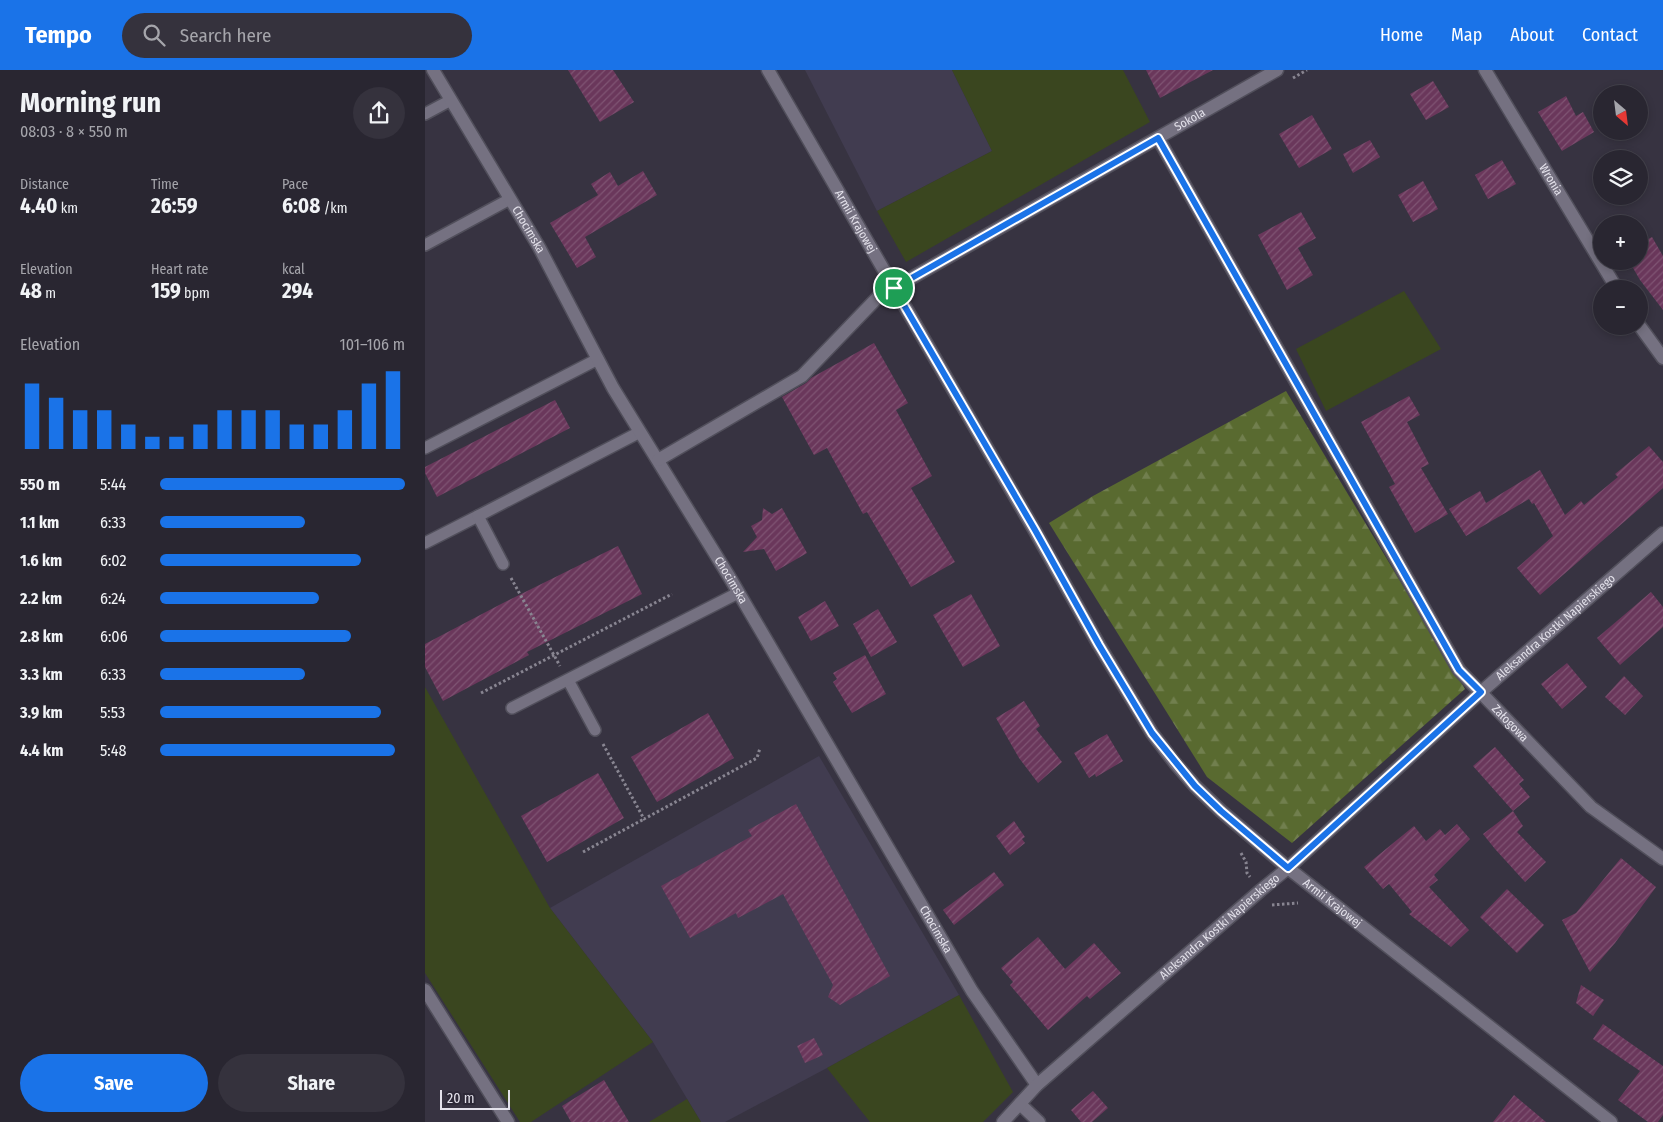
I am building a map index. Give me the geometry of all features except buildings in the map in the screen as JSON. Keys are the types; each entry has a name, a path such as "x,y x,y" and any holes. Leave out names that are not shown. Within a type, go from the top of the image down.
{"street":[{"name":"Chocimska","path":"433,70 539,247 613,388 738,593 972,991 1037,1085"},
{"name":"Armii Krajowej","path":"768,70 1035,530 1103,652 1152,733 1195,786 1221,811 1288,868 1611,1122"},
{"name":"Sokola","path":"658,460 802,376 878,297 1277,70"},
{"name":"Wronia","path":"1485,70 1612,280"},
{"name":"Załogowa","path":"1158,138 1459,670 1591,807 1663,859"},
{"path":"1646,335 1663,358"},
{"name":"Aleksandra Kostki Napierskiego","path":"1003,1122 1037,1085 1288,868 1481,692 1663,533"},
{"path":"425,990 508,1122"},
{"path":"1020,1104 1039,1122"}],"lane":[{"path":"425,114 451,100"},
{"path":"425,245 510,199"},
{"path":"425,448 598,359"},
{"path":"425,543 640,432"},
{"path":"478,516 503,564"},
{"path":"512,708 738,593"},
{"path":"568,680 595,730"}],"path":[{"path":"503,564 568,680"},
{"path":"481,693 672,594"},
{"path":"595,730 644,819"},
{"path":"583,852 757,758 760,748"}],"shaded area":[{"path":"805,70 952,70 992,151 877,211"},
{"path":"819,756 959,995 725,1122 701,1122 653,1042 550,908"}],"green space":[{"path":"952,70 1123,70 1150,122 906,262 877,211 992,151"},
{"path":"1404,291 1441,349 1326,411 1296,349"},
{"path":"1286,391 1465,689 1292,843 1207,777 1049,523 1093,496"},
{"path":"425,687 550,908 653,1042 531,1122 520,1122 425,973"},
{"path":"959,995 1013,1092 983,1122 870,1122 827,1068"},
{"path":"687,1099 701,1122 649,1122"}],"route":[{"path":"1158,138 1459,670 1481,692 1288,868 1221,811 1195,786 1152,733 1099,645 1035,530 894,288 1158,138"}]}
